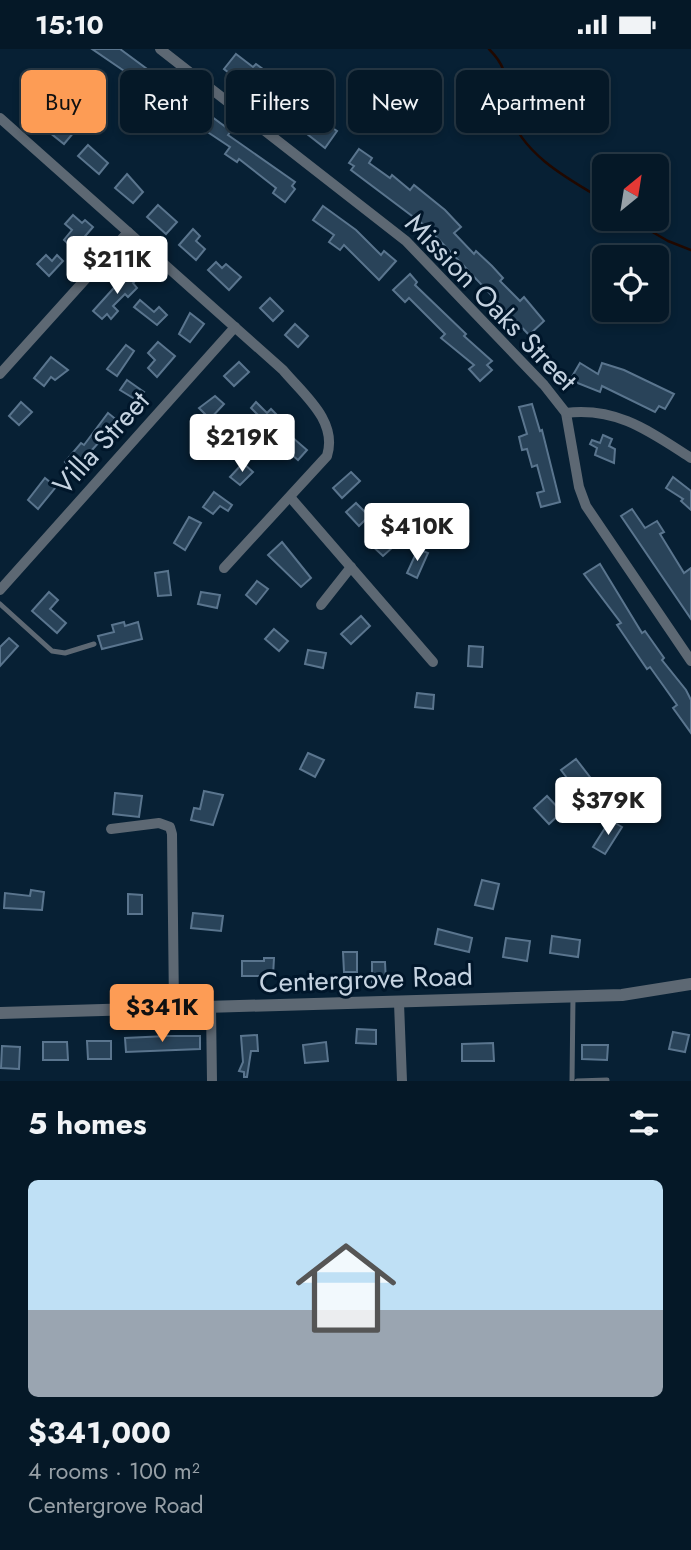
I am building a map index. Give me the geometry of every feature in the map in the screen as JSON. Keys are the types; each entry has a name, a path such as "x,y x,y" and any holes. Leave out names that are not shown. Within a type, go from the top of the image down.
{"street":[{"name":"Mission Oaks Street","path":"160,49 406,241 499,337 566,413 579,487 586,506 691,661"},
{"path":"0,118 284,370 318,411 328,428 331,442 327,456 223,568"},
{"path":"0,374 128,232"},
{"name":"Villa Street","path":"0,590 235,327"},
{"path":"566,413 591,410 617,415 691,458"},
{"path":"290,498 433,662"},
{"path":"321,605 351,567"},
{"path":"111,829 159,823 170,827 174,1008"},
{"name":"Centergrove Road","path":"0,1013 573,997 658,991 691,983"},
{"path":"399,1003 402,1081"},
{"path":"211,1008 212,1081"}],"lane":[{"path":"0,604 52,651 65,653 94,644"},
{"path":"572,1081 573,997"},
{"path":"577,1081 607,1080"}],"building":[{"path":"92,49 120,49 148,70 123,70"},
{"path":"236,54 253,67 256,64 264,70 226,71 224,69"},
{"path":"212,117 226,127 228,135 295,182 292,186 295,189 285,202 273,193 276,188 239,159 237,162 225,154 230,147 209,133 212,133"},
{"path":"334,129 337,131 325,148 306,133 334,133"},
{"path":"50,133 73,133 64,144"},
{"path":"88,145 108,163 99,174 78,156"},
{"path":"359,149 372,158 369,163 390,178 392,175 410,190 414,185 445,210 461,227 454,233 474,254 476,251 492,266 503,278 500,281 520,301 524,297 544,321 529,335 428,228 351,170 354,166 349,163"},
{"path":"127,174 143,192 133,203 115,188"},
{"path":"158,205 177,222 166,234 147,217"},
{"path":"323,206 356,230 381,255 384,251 396,261 379,280 344,245 340,250 329,242 334,235 313,220"},
{"path":"73,215 82,223 85,220 93,227 74,249 64,240 72,230 65,224"},
{"path":"193,229 200,236 196,241 205,249 196,260 179,245"},
{"path":"46,255 52,261 57,255 63,261 49,276 37,264"},
{"path":"216,262 222,268 226,264 241,277 229,290 208,270"},
{"path":"131,269 139,277 133,283 137,288 128,297 125,294 113,306 118,311 111,319 107,314 102,319 93,311"},
{"path":"410,274 417,282 415,285 492,361 487,365 492,370 480,381 469,369 474,365 441,338 445,334 409,298 405,302 393,290"},
{"path":"270,298 283,311 273,321 260,308"},
{"path":"140,300 154,312 159,307 167,315 157,325 134,307"},
{"path":"190,313 204,324 190,342 179,334"},
{"path":"295,324 308,336 298,347 285,335"},
{"path":"158,342 175,356 157,377 148,368 155,360 148,353"},
{"path":"126,345 134,351 117,376 107,369"},
{"path":"51,357 68,370 55,380 51,377 44,386 34,378"},
{"path":"239,362 249,372 234,386 224,376"},
{"path":"580,363 598,374 602,363 624,370 674,394 665,409 659,406 655,412 602,386 600,392 570,380"},
{"path":"127,380 144,392 138,401 120,390"},
{"path":"215,396 224,404 210,419 199,408"},
{"path":"21,402 32,412 19,425 9,416"},
{"path":"256,402 267,413 271,409 284,422 275,432 251,408"},
{"path":"532,404 540,431 542,430 560,502 541,507 537,493 544,491 537,465 532,467 527,449 522,450 519,437 527,434 519,407"},
{"path":"108,413 118,421 74,470 65,462 81,443 84,445"},
{"path":"603,435 612,439 609,446 615,449 614,463 595,455 597,448 590,444 592,440 600,443"},
{"path":"293,438 307,450 298,460 284,448"},
{"path":"243,463 253,472 240,485 230,477"},
{"path":"351,472 360,481 342,498 333,488"},
{"path":"673,477 691,491 691,510 681,501 683,499 666,488"},
{"path":"45,478 56,487 38,509 28,500"},
{"path":"214,492 232,505 228,511 220,506 213,514 203,507"},
{"path":"356,503 369,516 359,526 346,512"},
{"path":"632,509 645,528 657,521 664,532 660,534 684,573 691,568 691,619 621,516"},
{"path":"189,517 201,523 185,550 174,543"},
{"path":"379,533 393,547 383,556 369,543"},
{"path":"282,542 311,578 301,587 268,555"},
{"path":"418,549 428,553 417,578 407,573"},
{"path":"600,564 642,633 645,631 664,658 662,660 686,690 691,700 691,733 673,708 677,705 650,667 647,669 617,625 621,623 584,574"},
{"path":"168,571 171,595 158,596 155,573"},
{"path":"257,581 268,589 256,604 246,595"},
{"path":"49,592 58,600 50,609 66,623 57,633 32,611"},
{"path":"201,592 220,595 217,608 198,604"},
{"path":"361,616 370,626 351,644 341,634"},
{"path":"124,622 125,626 138,622 142,639 102,649 98,636 114,632 112,625"},
{"path":"274,629 288,641 279,651 265,639"},
{"path":"9,638 18,646 0,666 0,647"},
{"path":"469,646 483,647 482,667 468,666"},
{"path":"308,650 326,653 323,668 305,664"},
{"path":"417,693 434,695 433,709 415,707"},
{"path":"308,753 324,760 315,777 300,769"},
{"path":"576,759 593,781 590,783 594,789 582,798 561,770"},
{"path":"204,791 223,795 213,825 191,820 194,808 200,809"},
{"path":"115,793 142,796 139,817 113,814"},
{"path":"547,796 562,812 549,824 534,808"},
{"path":"610,820 622,827 605,854 593,847"},
{"path":"482,880 499,884 493,909 475,905"},
{"path":"31,890 44,892 42,910 4,908 5,893 30,896"},
{"path":"128,894 142,895 142,914 128,914"},
{"path":"193,913 223,916 221,931 191,928"},
{"path":"438,929 472,938 469,952 435,944"},
{"path":"552,936 580,940 578,957 550,953"},
{"path":"506,938 530,941 527,961 503,957"},
{"path":"343,952 357,952 357,972 344,972"},
{"path":"264,958 274,958 273,976 242,976 242,961 264,961"},
{"path":"372,962 385,962 386,983 372,984"},
{"path":"357,1029 376,1030 376,1044 356,1043"},
{"path":"673,1032 689,1035 685,1052 669,1049"},
{"path":"257,1035 258,1051 251,1051 247,1077 244,1077 244,1072 239,1071 243,1062 241,1036"},
{"path":"200,1036 200,1049 126,1052 125,1038"},
{"path":"87,1041 111,1041 111,1059 88,1059"},
{"path":"43,1042 67,1042 68,1060 43,1060"},
{"path":"326,1042 328,1061 305,1063 303,1045"},
{"path":"493,1043 494,1061 462,1061 462,1044"},
{"path":"582,1045 608,1045 607,1060 582,1059"},
{"path":"2,1046 20,1047 19,1069 1,1068"}],"waterway":[{"path":"489,49 504,72 510,113 525,141 548,164 592,193"},
{"path":"651,231 691,250"}]}
